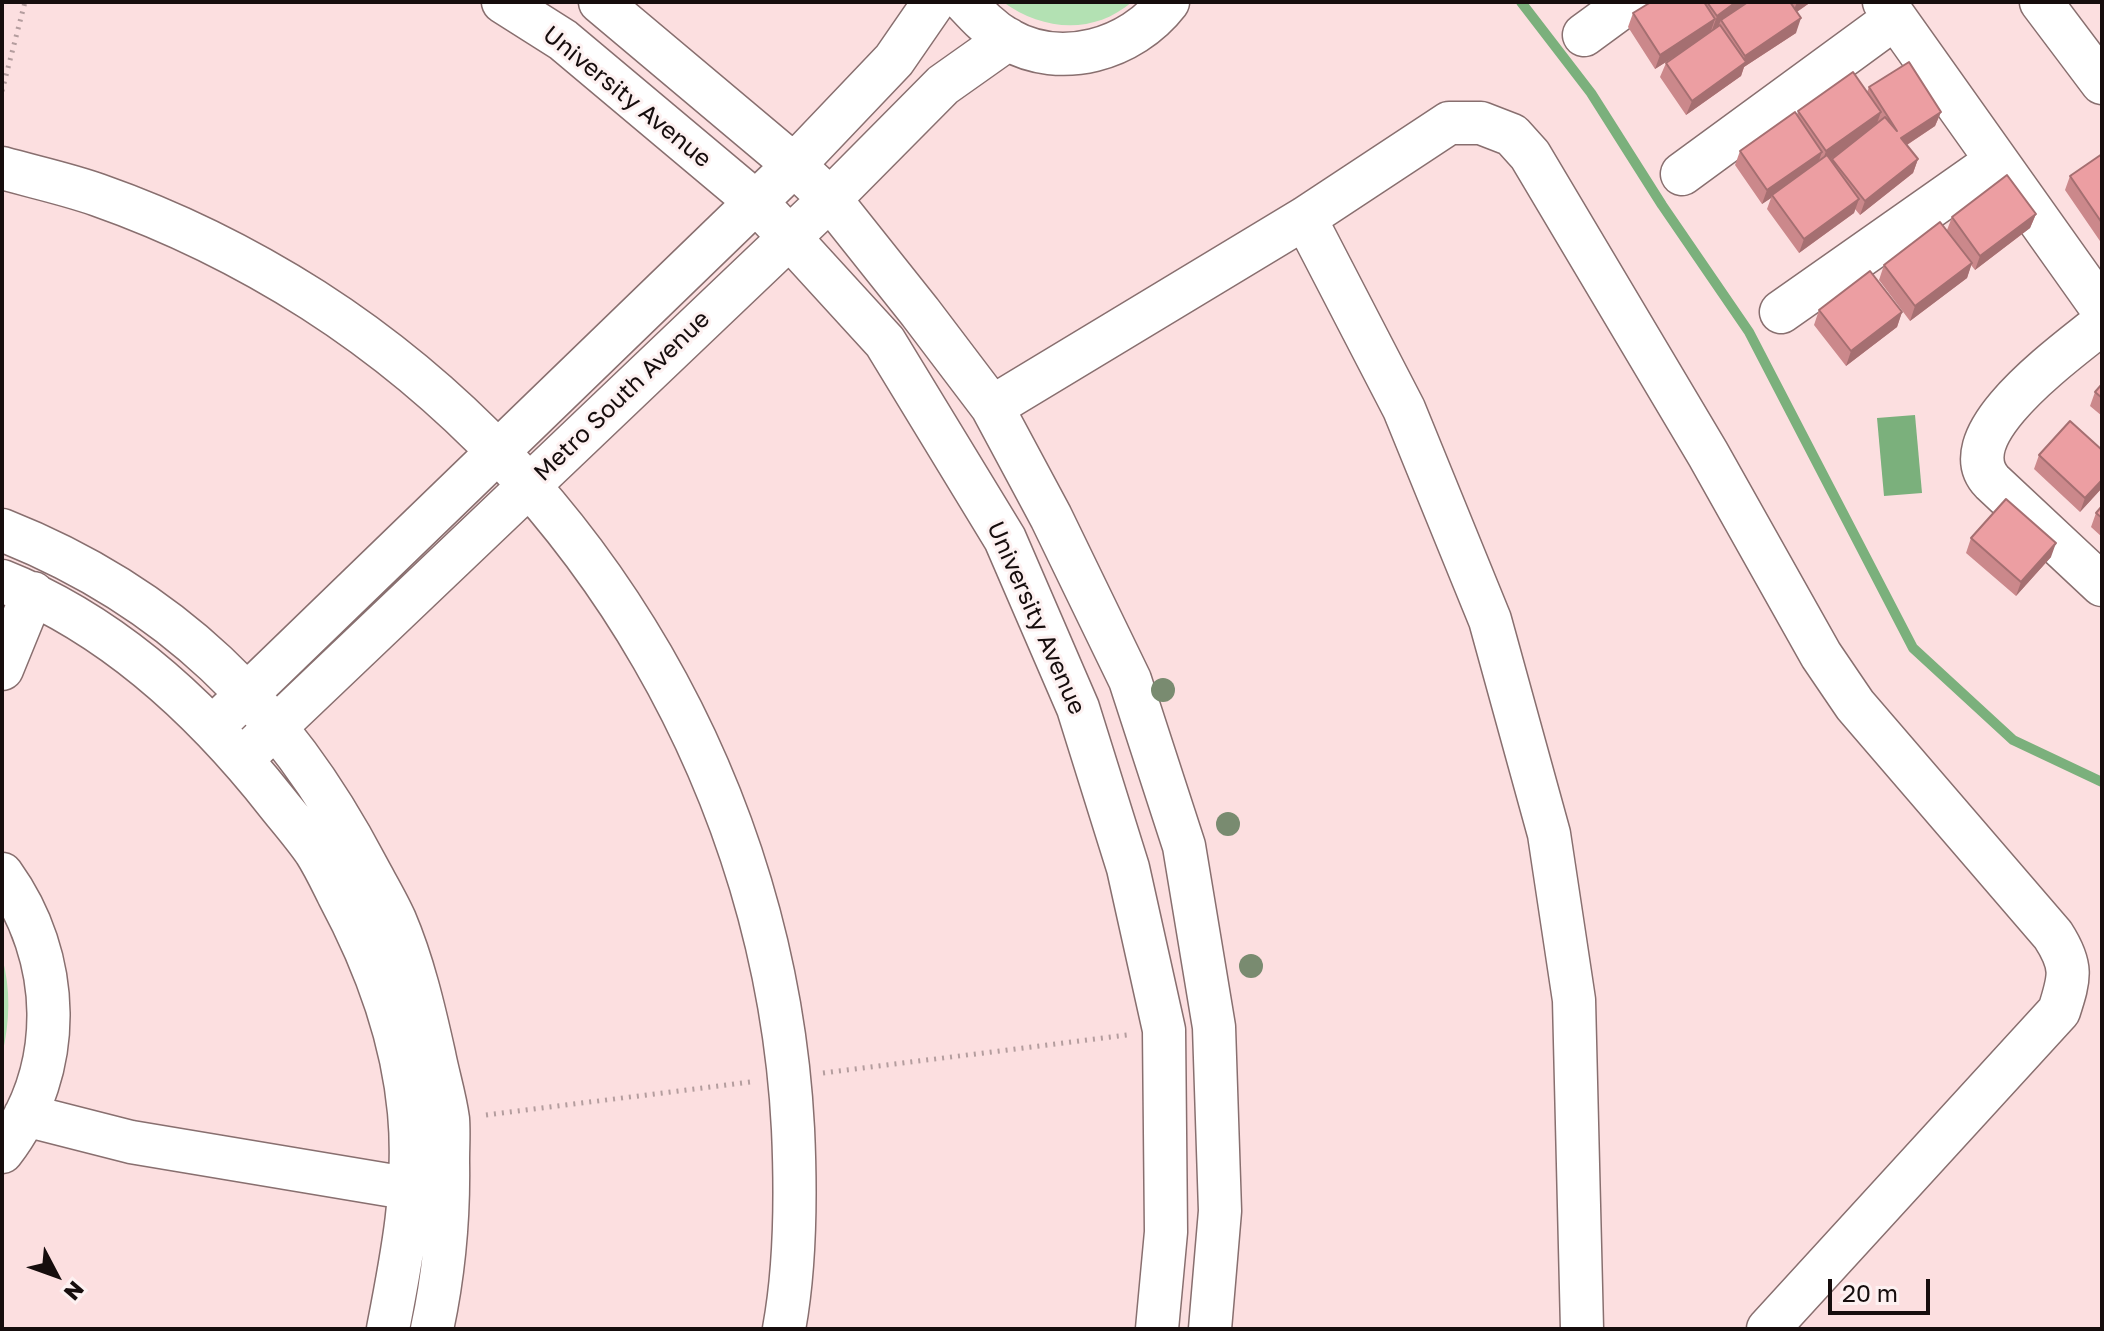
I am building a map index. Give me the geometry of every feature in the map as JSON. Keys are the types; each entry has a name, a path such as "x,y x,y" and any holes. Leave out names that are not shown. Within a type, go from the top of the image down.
{"street":[{"name":"University Avenue","path":"503,2 563,40 756,202 789,237 885,342 1005,539 1078,708 1128,868 1164,1030 1166,1232 1157,1329"},
{"path":"600,2 794,165 830,199 992,407 1051,517 1130,680 1184,846 1214,1027 1220,1211 1210,1329"},
{"name":"Metro South Avenue","path":"213,727 794,165 894,60 934,2"},
{"path":"965,2 984,23 1008,39 1025,47 1061,54 1098,50 1133,35 1168,2"},
{"path":"1584,35 1629,2"},
{"path":"2041,2 2102,83"},
{"path":"1682,174 1890,10 2102,309"},
{"name":"Metro South Avenue","path":"242,759 830,199 943,85 1008,39"},
{"path":"992,407 1305,218 1449,123 1481,123 1512,135 1530,155 1708,454 1821,655 1855,705 2053,935 2066,955 2069,979 2059,1011 1768,1329"},
{"path":"1781,312 1996,161"},
{"path":"2,168 99,195 209,242 313,300 410,370 498,450 530,484 598,570 658,662 707,760 746,862 774,968 790,1077 796,1195 784,1329"},
{"path":"1305,218 1404,409 1484,606 1549,834 1574,1000 1582,1329"},
{"path":"2102,323 2008,405 1987,439 1981,465 1992,482 2102,585"},
{"path":"2,530 51,550 124,591 192,640 247,693 276,727 305,763 350,834 395,921 425,1016 448,1119 449,1201 442,1283 432,1329"},
{"path":"2,669 18,587 95,631 158,677 213,727 242,759 316,852 357,929 392,1020 409,1111 412,1189 388,1329"},
{"path":"2,874 27,913 37,937 50,1014 43,1066 25,1115 2,1152"},
{"path":"25,1115 131,1142 412,1189"}],"path":[{"path":"2,91 25,2"}],"shaded area":[{"path":"1003,2 1132,2 1101,20 1068,25 1035,19"},
{"path":"1915,415 1922,493 1884,496 1877,418"},
{"path":"2,957 8,1006 2,1055"}],"building":[{"path":"1651,2 1704,2 1715,19 1660,55 1633,13"},
{"path":"1707,2 1736,2 1717,16"},
{"path":"1748,2 1790,2 1801,18 1745,56 1721,20"},
{"path":"1720,25 1746,62 1692,101 1666,63"},
{"path":"1909,62 1941,112 1901,138 1918,159 1865,201 1832,159 1885,117 1897,131 1869,87"},
{"path":"1853,72 1881,112 1826,151 1798,111"},
{"path":"1795,112 1822,152 1767,190 1740,151"},
{"path":"2102,154 2102,223 2070,176"},
{"path":"1827,155 1859,199 1804,239 1772,195"},
{"path":"2007,175 2036,214 1980,256 1952,217"},
{"path":"1940,222 1972,263 1915,306 1884,265"},
{"path":"1870,271 1902,312 1851,351 1819,310"},
{"path":"2102,384 2102,398 2095,392"},
{"path":"2070,421 2102,450 2102,480 2085,498 2039,455"},
{"path":"2006,499 2056,543 2021,582 1971,538"}],"waterway":[{"path":"1521,2 1591,93 1662,205 1749,332 1913,648 2013,740 2102,782"}]}
